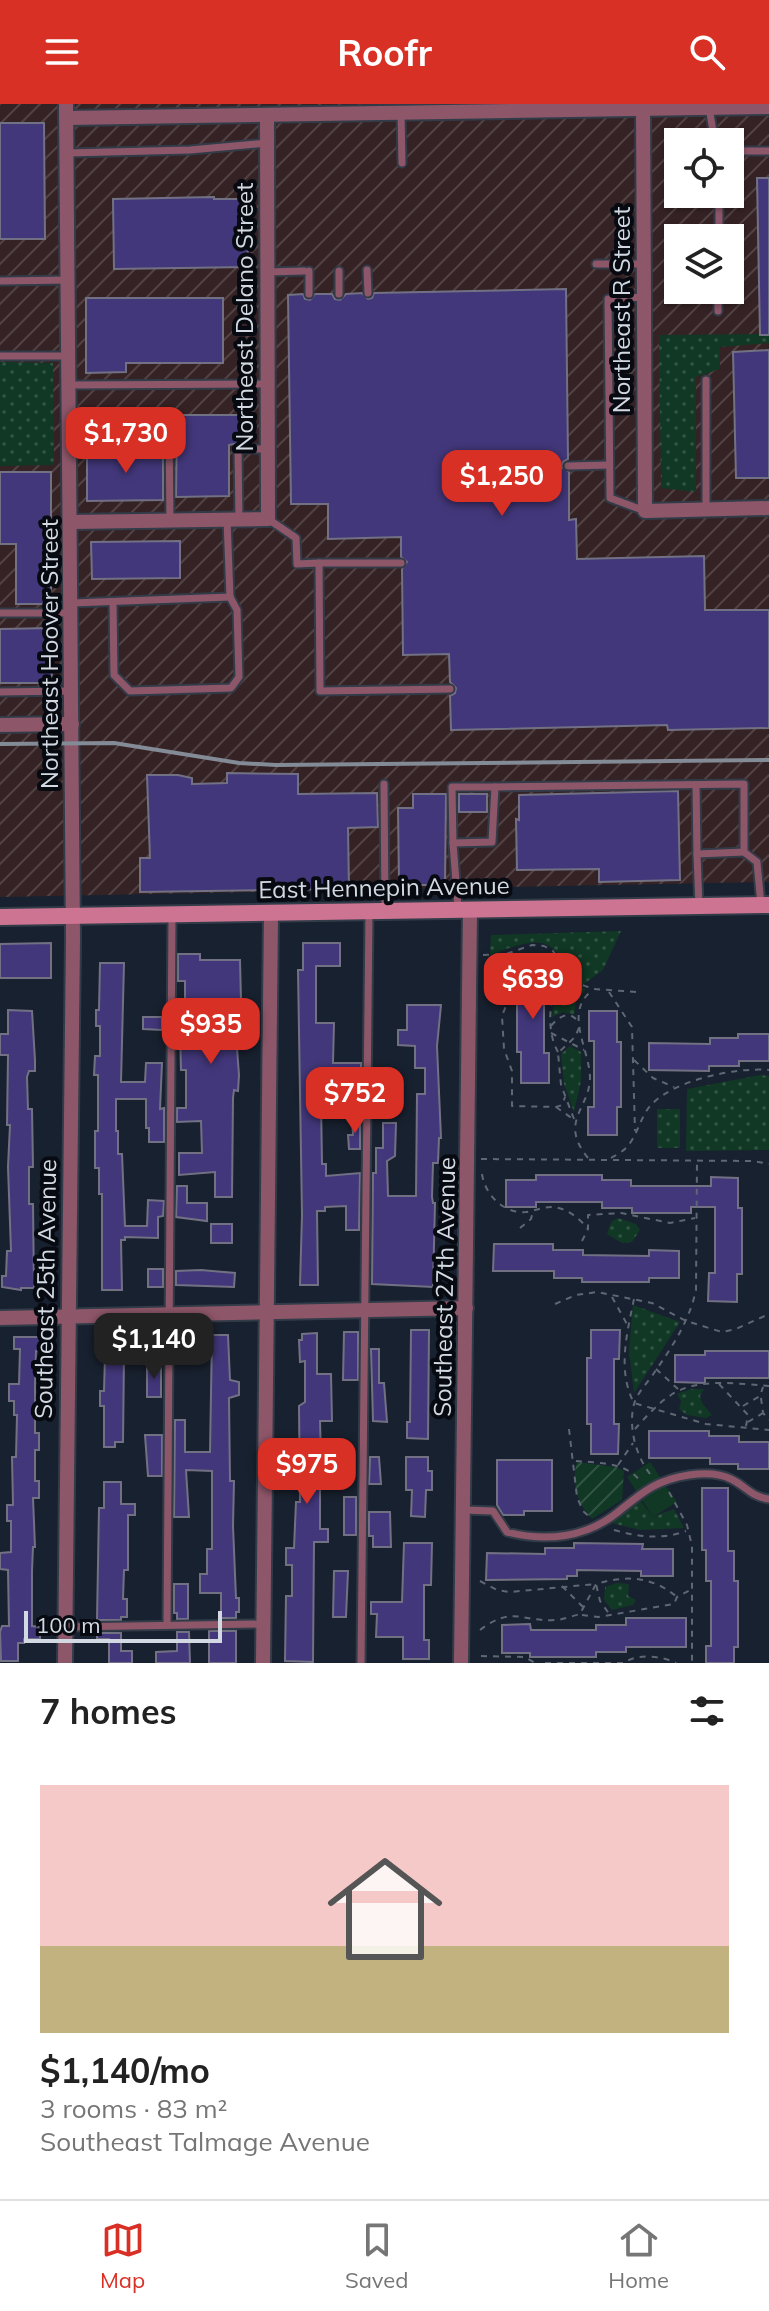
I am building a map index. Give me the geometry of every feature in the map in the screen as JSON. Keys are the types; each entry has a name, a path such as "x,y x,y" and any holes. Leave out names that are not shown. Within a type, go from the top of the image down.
{"main road":[{"name":"East Hennepin Avenue","path":"0,917 765,905"}],"street":[{"name":"Northeast R Street","path":"643,106 645,511"},
{"path":"66,111 401,112 446,108 769,107"},
{"name":"Northeast Hoover Street","path":"66,111 73,916"},
{"name":"Northeast Delano Street","path":"268,519 267,143 272,111"},
{"path":"645,511 769,508"},
{"path":"71,522 268,519"},
{"path":"0,725 72,724"},
{"name":"Southeast 27th Avenue","path":"461,1663 470,955 464,910"},
{"path":"263,1663 271,914"},
{"name":"Southeast 25th Avenue","path":"65,1663 73,916"},
{"path":"0,1318 466,1308"}],"lane":[{"path":"709,108 713,128"},
{"path":"401,112 402,163"},
{"path":"67,153 190,150 267,143"},
{"path":"744,151 769,151"},
{"path":"596,264 644,264"},
{"path":"367,270 368,293"},
{"path":"267,272 306,271 309,294"},
{"path":"339,271 339,294"},
{"path":"0,281 68,280"},
{"path":"644,297 608,299 610,498 645,511"},
{"path":"718,304 718,311"},
{"path":"0,356 69,355"},
{"path":"706,380 706,509"},
{"path":"70,385 267,384"},
{"path":"70,433 169,432 170,520"},
{"path":"113,602 114,675 130,691 231,688 239,677 237,610 230,597 238,449 267,449"},
{"path":"568,466 609,465"},
{"path":"268,519 296,538 297,564 401,563"},
{"path":"319,563 320,691 450,689"},
{"path":"0,613 113,602 230,597"},
{"path":"0,692 72,691"},
{"path":"361,1663 366,1310 377,912 384,784"},
{"path":"464,910 453,843 452,787 744,784 744,852"},
{"path":"696,785 699,906"},
{"path":"453,843 492,842 495,787"},
{"path":"697,854 744,852 757,862 765,905"},
{"path":"167,1625 172,916"},
{"path":"464,1510 493,1511 507,1532 529,1538 559,1538 582,1532 616,1514 646,1489 661,1481 691,1474 716,1474 734,1480 748,1493 769,1499"},
{"path":"65,1627 264,1624"}],"path":[{"path":"470,955 499,954 532,945 544,946 553,951 573,982 594,989 637,992"},
{"path":"499,954 513,973 515,983 502,1016 503,1041 512,1071 512,1106 556,1107 562,1105 565,1097"},
{"path":"561,961 553,993 552,1042 558,1053 561,1085 574,1120 580,1149 588,1159"},
{"path":"574,1120 588,1093 590,1081 580,1026 580,1005 584,996 594,989"},
{"path":"609,991 632,1027 635,1132"},
{"path":"551,1026 558,1017 567,1015 575,1018 580,1026"},
{"path":"558,1053 575,1037 580,1026"},
{"path":"551,1033 585,1051"},
{"path":"633,1059 653,1078 675,1088"},
{"path":"610,1159 629,1146 651,1105 675,1088 728,1074 769,1070"},
{"path":"556,1107 574,1120"},
{"path":"588,1229 579,1218 552,1206 516,1213 501,1206 492,1198 482,1179 481,1159 697,1160 769,1164"},
{"path":"634,1403 686,1321 696,1290 697,1160"},
{"path":"520,1228 531,1219 533,1211"},
{"path":"582,1241 588,1229 588,1215 621,1213 670,1223 696,1218"},
{"path":"555,1304 576,1295 597,1292 652,1303 686,1321 722,1332 769,1314"},
{"path":"611,1295 628,1327"},
{"path":"634,1299 628,1327 625,1371 626,1388 634,1403 634,1442 642,1464 661,1481 687,1525 692,1546 692,1663"},
{"path":"656,1369 679,1390"},
{"path":"634,1430 667,1397 679,1390 718,1383 769,1386"},
{"path":"718,1383 748,1415 746,1428"},
{"path":"763,1385 760,1396 763,1413 769,1420"},
{"path":"742,1407 760,1396"},
{"path":"634,1403 706,1424 769,1430"},
{"path":"747,1423 763,1413"},
{"path":"618,1466 634,1442"},
{"path":"574,1461 618,1466 635,1474 646,1489"},
{"path":"480,1581 497,1590 510,1592 634,1577 658,1584 677,1597"},
{"path":"580,1614 596,1584"},
{"path":"596,1584 600,1601 610,1615"},
{"path":"561,1586 583,1608"},
{"path":"480,1630 493,1620 506,1616 555,1620 580,1614 598,1617 674,1604 677,1597 693,1589"},
{"path":"481,1656 525,1657 535,1663"},
{"path":"545,1663 624,1663 630,1658 666,1658 676,1663"}],"shaded area":[{"path":"0,104 769,104 769,882 0,897"}],"green space":[{"path":"769,334 769,343 720,347 720,369 696,377 696,492 661,488 659,335"},
{"path":"0,362 53,363 54,465 0,466"},
{"path":"621,931 603,970 581,986 561,957 544,944 523,944 490,955 491,935"},
{"path":"561,970 570,982 586,989 576,1002 574,1015 563,1012 552,1017 556,985"},
{"path":"570,1046 581,1052 581,1081 574,1112 564,1084 561,1054"},
{"path":"769,1076 769,1150 686,1151 687,1089"},
{"path":"657,1109 680,1109 680,1148 657,1148"},
{"path":"618,1218 636,1224 640,1230 632,1242 622,1243 607,1234 611,1222"},
{"path":"633,1305 680,1322 634,1393 629,1351"},
{"path":"704,1389 700,1396 702,1403 712,1415 706,1418 687,1415 679,1409 681,1401 677,1394"},
{"path":"577,1462 616,1467 624,1471 622,1500 592,1519 582,1506 577,1492"},
{"path":"650,1462 677,1502 653,1517 627,1477"},
{"path":"639,1499 653,1517 674,1509 684,1528 640,1530 607,1522"},
{"path":"617,1583 629,1584 628,1596 636,1600 633,1605 612,1610 604,1600 605,1587"}],"building":[{"path":"0,123 44,123 45,239 0,239"},
{"path":"757,178 769,178 769,335 760,335"},
{"path":"113,199 247,199 248,267 114,269"},
{"path":"566,289 568,459 562,467 569,472 569,520 576,519 577,559 704,556 705,610 769,610 769,728 668,730 667,725 451,730 450,696 456,688 450,682 449,654 403,655 402,569 407,562 401,557 401,537 328,539 328,504 291,504 288,295 303,294 305,299 310,300 315,294 332,294 340,300 346,294 362,293 368,299 374,293"},
{"path":"86,298 223,298 223,363 126,363 126,372 86,373"},
{"path":"769,350 769,478 736,478 733,352"},
{"path":"177,415 243,415 244,442 229,445 229,496 176,497"},
{"path":"144,442 163,442 163,500 87,501 87,452 144,451"},
{"path":"0,472 51,472 51,604 16,604 16,544 0,544"},
{"path":"180,541 180,578 92,579 91,542"},
{"path":"51,628 52,683 0,683 0,629"},
{"path":"227,773 298,774 298,794 377,793 378,827 348,828 349,889 140,892 140,858 150,858 147,775 178,775 192,778 192,784 227,783"},
{"path":"678,791 680,880 599,882 599,869 517,870 519,795"},
{"path":"413,794 446,794 445,885 399,885 398,808 413,808"},
{"path":"459,794 487,794 487,812 459,812"},
{"path":"51,943 51,978 0,978 0,944"},
{"path":"303,943 340,943 340,966 316,966 316,1023 334,1023 333,1063 361,1063 361,1093 336,1093 336,1102 321,1102 322,1164 326,1164 326,1176 360,1173 359,1230 346,1230 346,1206 325,1207 325,1211 317,1211 318,1285 300,1285 302,1215 298,970 303,970"},
{"path":"178,954 200,954 200,960 240,960 241,1001 232,1001 239,1075 238,1091 234,1090 233,1098 232,1197 215,1197 215,1172 179,1175 179,1153 202,1153 201,1121 177,1122 177,1108 186,1108 186,1070 181,1070 180,1032 207,1031 207,1005 185,1005 185,981 178,981"},
{"path":"522,958 550,959 550,987 544,987 544,1053 549,1053 549,1083 521,1083 521,1052 517,1052 517,987 522,987"},
{"path":"100,963 124,963 121,1082 145,1082 146,1063 162,1063 160,1109 164,1108 164,1142 149,1142 146,1099 116,1099 125,1226 147,1226 148,1200 164,1201 163,1216 158,1217 158,1238 125,1237 121,1240 122,1290 102,1290 102,1194 99,1194 99,1168 95,1168 98,1075 94,1075 95,1056 100,1056 100,1026 96,1026 96,1010 99,1010"},
{"path":"407,1005 441,1005 437,1046 441,1138 438,1163 433,1163 433,1287 372,1284 373,1173 376,1173 376,1148 383,1148 383,1123 396,1123 395,1156 387,1161 388,1196 416,1196 417,1094 425,1094 425,1068 415,1068 415,1046 398,1045 398,1030 407,1030"},
{"path":"8,1010 32,1011 35,1060 35,1071 29,1071 27,1077 28,1109 32,1109 33,1167 29,1167 29,1204 33,1204 34,1288 21,1290 2,1287 2,1276 6,1276 7,1251 11,1251 8,1055 0,1055 0,1034 8,1034"},
{"path":"589,1011 617,1011 617,1042 621,1042 621,1107 617,1107 617,1135 588,1135 588,1107 594,1107 594,1041 589,1041"},
{"path":"143,1017 162,1017 162,1030 143,1029"},
{"path":"738,1034 769,1034 769,1061 739,1061 739,1066 709,1066 709,1071 649,1070 649,1043 710,1044 710,1038 738,1038"},
{"path":"352,1117 360,1117 360,1149 349,1149 348,1135 353,1135"},
{"path":"536,1175 602,1175 602,1180 631,1180 631,1186 711,1186 711,1177 738,1178 738,1208 742,1208 742,1274 737,1274 737,1302 708,1301 709,1273 715,1273 715,1207 691,1207 691,1213 632,1213 632,1208 602,1208 602,1202 536,1202 536,1207 506,1207 506,1180 536,1180"},
{"path":"177,1186 187,1186 187,1203 207,1203 207,1221 176,1217"},
{"path":"211,1224 232,1224 232,1243 211,1243"},
{"path":"494,1244 553,1244 553,1250 583,1250 583,1255 649,1256 649,1250 679,1251 679,1278 649,1278 649,1282 582,1282 582,1278 554,1278 554,1271 493,1271"},
{"path":"148,1269 163,1269 163,1287 148,1287"},
{"path":"176,1271 235,1273 234,1287 176,1285"},
{"path":"411,1330 429,1330 428,1439 407,1438 407,1422 410,1422"},
{"path":"591,1330 620,1330 619,1359 614,1359 614,1424 619,1424 618,1454 591,1454 591,1424 587,1424 587,1358 591,1358"},
{"path":"344,1332 358,1332 358,1380 343,1380"},
{"path":"317,1333 317,1374 331,1374 332,1421 320,1421 324,1473 320,1473 320,1529 328,1529 328,1542 314,1542 313,1662 285,1661 286,1596 292,1596 292,1565 286,1565 286,1548 294,1548 296,1502 300,1502 299,1406 305,1402 305,1361 300,1362 299,1340 302,1340 302,1334"},
{"path":"138,1335 138,1356 124,1356 123,1442 115,1442 115,1447 104,1447 104,1406 100,1406 100,1391 104,1391 105,1356 100,1356 100,1336"},
{"path":"212,1335 228,1335 230,1380 239,1382 239,1395 229,1398 230,1481 234,1481 236,1598 239,1598 236,1618 221,1618 221,1593 200,1593 200,1574 207,1574 207,1549 212,1549 212,1471 186,1470 189,1517 174,1517 175,1420 185,1420 185,1452 210,1452"},
{"path":"14,1337 48,1337 48,1352 36,1351 35,1384 35,1433 39,1433 39,1450 35,1450 35,1481 39,1481 39,1498 33,1498 32,1626 40,1627 40,1639 24,1639 24,1643 18,1643 18,1661 1,1661 0,1632 2,1626 9,1626 8,1570 0,1569 0,1553 11,1552 11,1521 7,1521 7,1505 13,1505 12,1457 16,1457 17,1415 14,1415 14,1401 9,1401 9,1384 19,1384 20,1349 14,1349"},
{"path":"371,1349 379,1349 379,1383 384,1383 387,1422 373,1421"},
{"path":"705,1351 769,1351 769,1378 705,1378 705,1383 675,1382 675,1355 705,1355"},
{"path":"147,1365 161,1365 161,1397 147,1397"},
{"path":"649,1431 709,1431 709,1436 739,1436 739,1442 769,1442 769,1469 738,1469 738,1464 710,1464 710,1458 649,1458"},
{"path":"145,1435 162,1435 162,1476 148,1476"},
{"path":"370,1457 379,1457 381,1484 369,1484"},
{"path":"406,1457 428,1457 432,1490 426,1490 425,1517 411,1516 412,1490 406,1490"},
{"path":"497,1460 552,1460 552,1511 503,1515 497,1505"},
{"path":"104,1482 121,1482 121,1504 135,1504 135,1515 128,1515 128,1570 124,1570 123,1599 127,1599 127,1617 121,1617 121,1620 97,1620 99,1508 104,1508"},
{"path":"702,1488 728,1488 728,1551 734,1551 734,1581 738,1581 738,1647 734,1647 734,1663 706,1663 706,1646 711,1646 711,1581 706,1581 706,1550 702,1550"},
{"path":"344,1497 356,1497 356,1535 344,1535"},
{"path":"369,1512 390,1512 391,1547 373,1547 373,1536 369,1536"},
{"path":"404,1543 432,1543 431,1585 424,1585 424,1640 429,1640 429,1659 403,1659 403,1637 376,1637 377,1614 371,1614 371,1602 402,1602"},
{"path":"574,1543 643,1544 642,1549 673,1549 673,1576 641,1576 641,1571 577,1570 577,1576 567,1576 567,1579 486,1580 487,1553 545,1554 545,1548 574,1548"},
{"path":"334,1571 348,1571 346,1617 333,1617"},
{"path":"174,1584 188,1584 188,1619 177,1619 177,1613 174,1613"},
{"path":"626,1618 686,1618 686,1647 626,1647 626,1652 596,1652 596,1657 530,1657 530,1653 502,1653 502,1625 530,1624 531,1630 596,1630 596,1625 626,1625"},
{"path":"209,1631 236,1631 236,1663 209,1663"},
{"path":"177,1632 189,1632 190,1663 156,1663 156,1652 177,1651"},
{"path":"97,1633 121,1633 121,1651 132,1651 132,1663 109,1663 109,1639 97,1639"}],"railway":[{"path":"0,744 114,743 239,763 276,765 769,760"}]}
